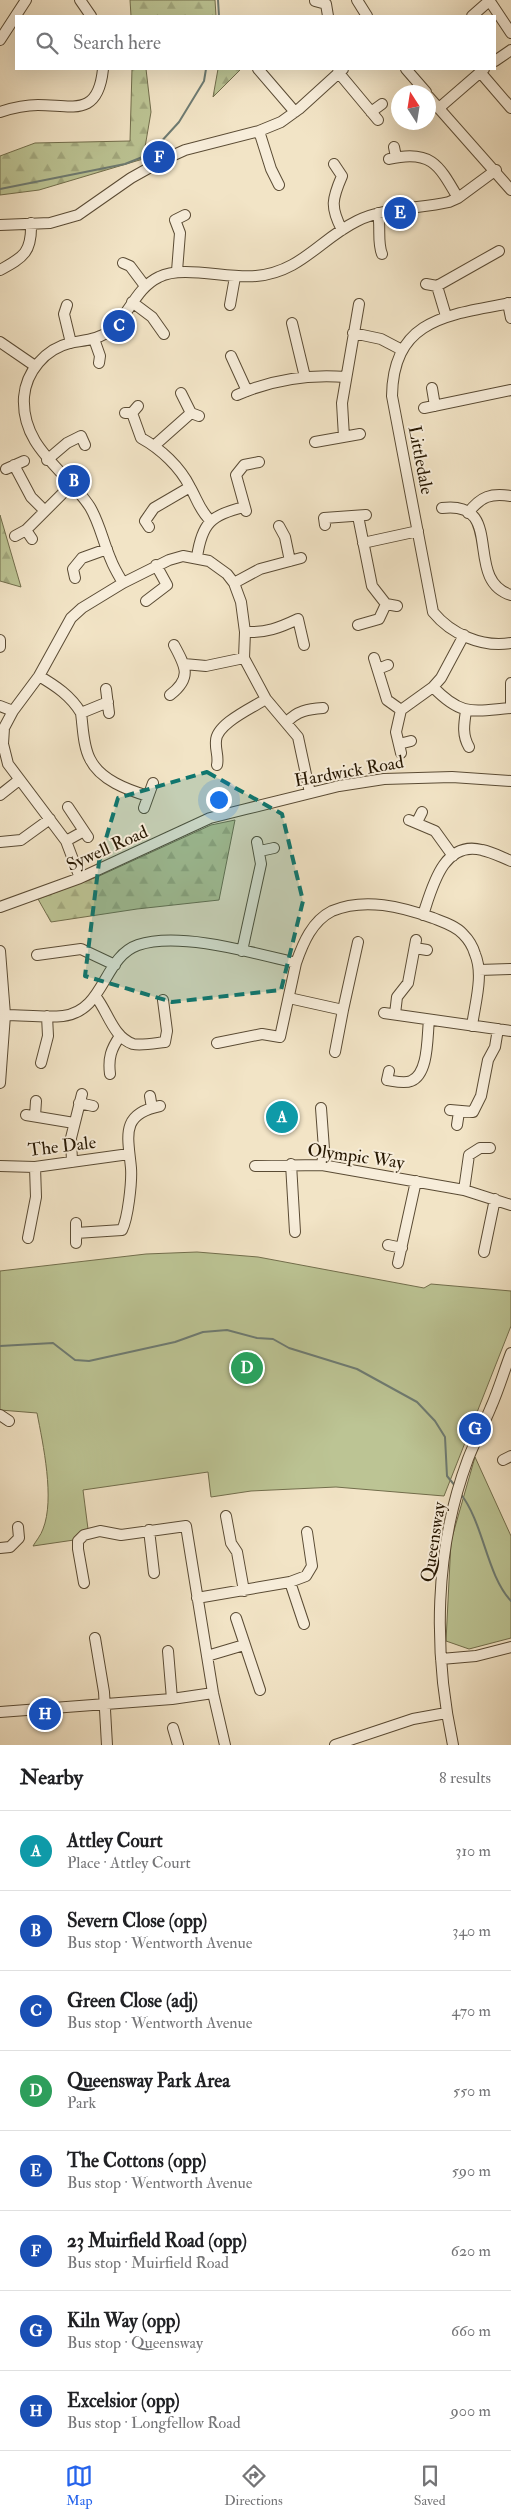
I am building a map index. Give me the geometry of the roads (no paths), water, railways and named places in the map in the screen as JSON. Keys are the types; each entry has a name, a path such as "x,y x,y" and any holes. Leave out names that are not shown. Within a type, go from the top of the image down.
{"street":[{"path":"16,15 26,0"},
{"path":"80,0 90,15"},
{"path":"357,0 366,15"},
{"path":"473,15 489,0 511,33"},
{"path":"315,1 330,2 328,15"},
{"path":"0,40 15,17"},
{"path":"496,61 511,50"},
{"path":"0,112 38,104 78,107 94,95 100,86 103,70"},
{"path":"259,70 295,112"},
{"path":"407,70 420,85"},
{"path":"439,108 482,70 511,108"},
{"path":"0,225 65,220 83,212 147,167 185,150 259,131 281,122 295,112 340,71 374,116 382,104"},
{"path":"436,105 496,170 511,190"},
{"path":"259,131 271,169 279,185"},
{"path":"393,154 415,156 434,162 444,173 458,198"},
{"path":"334,164 342,176 332,201 335,218 342,230"},
{"path":"123,583 90,508 47,460 32,438 25,413 24,397 28,382 36,366 46,354 59,346 94,339 111,330 145,286 160,276 178,271 235,276 256,276 276,273 297,264 358,220 378,213 439,204 458,198 496,170"},
{"path":"378,213 381,228 379,246 382,254"},
{"path":"178,271 180,233 175,220 185,215"},
{"path":"0,270 17,262 28,250 31,223"},
{"path":"426,284 437,286 499,251"},
{"path":"488,257 494,267"},
{"path":"123,263 130,266 145,286"},
{"path":"230,305 235,276"},
{"path":"437,286 446,316"},
{"path":"132,302 152,317 164,334"},
{"path":"510,303 511,318"},
{"name":"Littledale","path":"510,303 446,316 420,329 402,350 395,363 392,376 392,396 433,612 445,626 464,635 493,644 511,643"},
{"path":"344,437 342,403 359,304"},
{"path":"67,306 64,314 71,343"},
{"path":"296,326 305,377"},
{"path":"353,333 381,339 402,350"},
{"path":"94,339 100,356 99,364"},
{"path":"0,342 36,366"},
{"path":"231,356 242,393 305,377 346,377"},
{"path":"432,388 435,406"},
{"path":"424,408 511,390"},
{"path":"155,445 195,415 181,393"},
{"path":"132,411 141,438 155,445 181,472 204,514 210,520"},
{"path":"315,442 360,434"},
{"path":"47,460 67,443 81,436 85,445"},
{"path":"197,557 200,537 210,520 228,511 245,510 236,475 244,465 259,464"},
{"path":"14,465 31,497 44,510"},
{"path":"14,536 26,530 71,485"},
{"path":"149,527 145,521 154,508 190,487"},
{"path":"468,513 476,503 487,495 511,496"},
{"path":"442,508 459,508 476,518 481,527 484,562 490,580 495,586 511,595"},
{"path":"325,525 324,518 362,516 363,543 372,586 391,605 379,619 358,625"},
{"path":"279,526 285,537 290,560"},
{"path":"26,530 32,539"},
{"path":"363,543 418,531"},
{"path":"71,571 82,558 107,549"},
{"path":"80,878 66,841 8,764 3,744 4,728 13,711 39,676 71,618 82,608 156,565 183,556 197,557 220,567 234,583 241,602 245,632 244,658 266,699 298,737 310,793"},
{"path":"234,583 260,569 301,558"},
{"path":"147,601 167,585 156,565"},
{"path":"245,632 263,633 277,630 298,619 304,645"},
{"path":"411,742 400,749 396,732 401,710 433,687 441,678 464,635"},
{"path":"0,640 0,647"},
{"path":"170,695 181,687 185,677 184,664 174,645"},
{"path":"184,664 206,666 244,658"},
{"path":"374,658 387,700 401,710"},
{"path":"378,669 388,665"},
{"path":"39,676 65,693 81,713 90,759 102,773 115,783 148,796"},
{"path":"433,687 454,706 466,711 511,708 511,683"},
{"path":"106,689 109,713"},
{"path":"217,764 219,757 216,740 223,725 266,699"},
{"path":"81,713 108,702"},
{"path":"0,706 13,711"},
{"path":"287,722 295,713 323,708"},
{"path":"466,711 463,726 464,739 469,747"},
{"name":"Hardwick Road","path":"225,814 310,793 384,779 416,776 511,781"},
{"path":"0,795 19,780"},
{"path":"144,808 153,783"},
{"path":"66,841 86,834 68,807"},
{"path":"422,812 413,821 435,831 453,856"},
{"name":"Sywell Road","path":"0,907 80,878 194,825 225,814"},
{"path":"0,842 21,840 50,819"},
{"path":"242,951 261,864 259,846 274,848"},
{"path":"423,915 441,867 453,856 463,851 481,850 511,861"},
{"path":"217,1043 262,1034 280,1037 296,963 304,939 317,923 331,912 369,904 395,906 444,922 464,934 473,948 479,970 472,1026"},
{"path":"5,1015 64,1016 79,1010 96,997 123,955 137,946 154,942 208,944 296,963"},
{"path":"335,1052 358,942"},
{"path":"395,1014 397,997 408,983 416,944 427,950"},
{"path":"37,955 81,949 115,965"},
{"path":"0,955 5,1015 0,1079"},
{"path":"479,970 511,969"},
{"path":"96,997 106,1008 111,1023 120,1036 134,1044 165,1042 166,1031 163,1000"},
{"path":"289,998 343,1010"},
{"path":"384,1013 511,1031"},
{"path":"42,1063 48,1036 47,1016"},
{"path":"389,1071 387,1080 409,1082 417,1077 423,1066 429,1020"},
{"path":"458,1125 455,1111 473,1112 478,1105 488,1060 495,1047 498,1029"},
{"path":"110,1074 108,1062 112,1047 120,1036"},
{"path":"76,1233 125,1233 131,1172 127,1134 133,1120 141,1111 156,1107 150,1096"},
{"path":"72,1162 70,1148 80,1098 93,1106"},
{"path":"36,1101 30,1116 74,1123"},
{"path":"321,1108 324,1149 322,1165"},
{"path":"464,1190 468,1155 480,1148 490,1148"},
{"name":"The Dale","path":"0,1166 35,1167 129,1154"},
{"name":"Olympic Way","path":"291,1164 295,1232"},
{"name":"Olympic Way","path":"255,1166 322,1165 464,1190 511,1205"},
{"path":"28,1238 36,1197 35,1167"},
{"name":"Olympic Way","path":"398,1263 416,1181"},
{"path":"484,1252 495,1199"},
{"path":"388,1245 402,1248"},
{"name":"Queensway","path":"453,1745 446,1713 441,1659 442,1576 450,1526 462,1478 511,1353"},
{"path":"0,1415 9,1422"},
{"path":"226,1516 231,1543 237,1552 244,1591"},
{"path":"84,1583 78,1549 78,1542 84,1535 100,1531 121,1535 186,1526 223,1745"},
{"path":"0,1548 10,1547 19,1538 18,1527"},
{"path":"149,1530 154,1573"},
{"path":"197,1598 290,1582 306,1576 312,1566 307,1532"},
{"path":"290,1582 304,1624"},
{"path":"236,1618 260,1690"},
{"path":"95,1638 104,1704 106,1745"},
{"path":"207,1656 244,1645"},
{"path":"441,1659 476,1656 511,1647"},
{"path":"168,1651 172,1699"},
{"path":"0,1712 172,1699 213,1693"},
{"path":"335,1745 413,1719 446,1713"},
{"path":"173,1728 178,1745"}],"waterway":[{"path":"218,0 219,15"},
{"path":"0,189 125,164 145,156 179,122 204,81 206,70"},
{"path":"0,1346 53,1343 75,1360 89,1361 175,1342 203,1332 227,1330 257,1338 273,1339 289,1348 357,1369 417,1402 435,1421 445,1437 447,1476 456,1487"},
{"path":"460,1493 475,1519 496,1577 511,1601"}],"place":[{"name":"23 Muirfield Road (opp)","path":"159,157"},
{"name":"The Cottons (opp)","path":"400,213"},
{"name":"Green Close (adj)","path":"119,326"},
{"name":"Severn Close (opp)","path":"74,481"},
{"name":"Attley Court","path":"282,1117"},
{"name":"Queensway Park Area","path":"247,1368"},
{"name":"Kiln Way (opp)","path":"475,1429"},
{"name":"Excelsior (opp)","path":"45,1714"}]}
